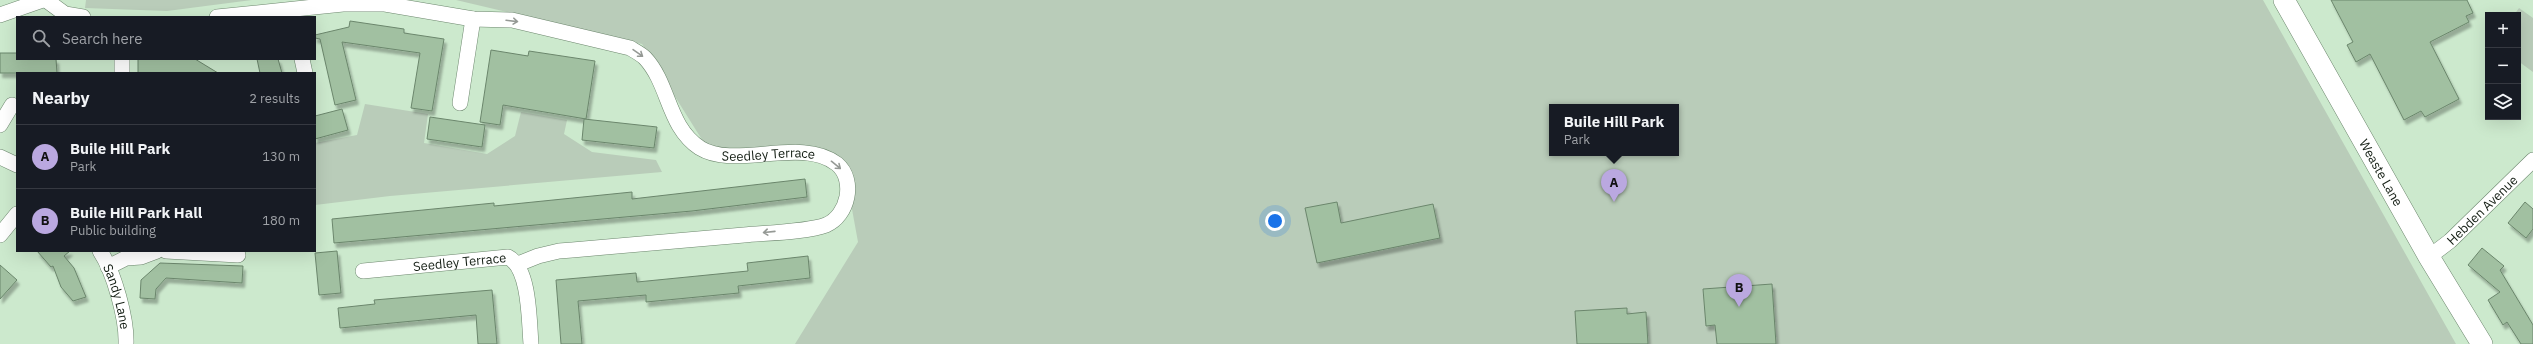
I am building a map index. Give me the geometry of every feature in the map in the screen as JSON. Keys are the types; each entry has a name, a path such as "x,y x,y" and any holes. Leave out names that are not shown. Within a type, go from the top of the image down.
{"main road":[{"name":"Weaste Lane","path":"2284,0 2429,257 2482,344"}],"street":[{"path":"0,15 44,0 65,14 77,16"},
{"name":"Seedley Terrace","path":"242,16 293,14 343,4 385,4 473,19 512,20 630,48 645,58 654,70 679,125 701,148 726,154 792,152 820,156 837,164 843,171 846,182 848,196 845,206 839,215 826,225 767,233 559,251 518,264 508,257 363,271"},
{"path":"460,103 473,19"},
{"path":"122,60 122,72"},
{"path":"302,60 305,72"},
{"path":"0,125 10,104"},
{"path":"0,158 16,165"},
{"name":"Hebden Avenue","path":"2429,257 2450,241 2530,169"},
{"path":"0,234 16,215"},
{"name":"Sandy Lane","path":"100,252 108,267 117,292 126,336 126,344"},
{"path":"108,267 126,258 141,258 155,252"},
{"path":"184,252 238,255"},
{"path":"518,264 524,277 531,344"}],"green space":[{"path":"86,0 252,0 167,11 85,8"},
{"path":"456,0 2263,0 2456,344 795,344 858,242 843,160 716,162 642,44"},
{"path":"2519,8 2533,18 2533,72 2521,63 2521,12 2516,12"},
{"path":"365,104 428,114 424,143 487,154 515,136 521,112 567,120 564,134 592,152 656,160 662,172 390,196 316,205 316,143 357,135"}],"building":[{"path":"2331,0 2467,0 2473,13 2466,16 2469,22 2430,42 2459,99 2425,117 2421,111 2404,120 2370,54 2356,62 2347,45 2353,42"},
{"path":"350,21 404,29 404,33 444,39 432,111 411,108 420,53 342,42 356,100 335,105 320,39 316,38 316,35 349,27"},
{"path":"491,50 528,56 529,51 595,61 586,119 503,105 500,125 480,122"},
{"path":"0,53 16,53 16,60 56,60 57,72 0,73"},
{"path":"138,60 197,60 216,72 138,72"},
{"path":"257,60 278,60 282,72 260,72"},
{"path":"342,109 348,130 316,139 316,116"},
{"path":"430,117 485,125 482,147 427,139"},
{"path":"584,119 657,127 654,148 582,140"},
{"path":"805,179 807,197 692,211 334,243 332,219 494,203 494,206 632,192 632,199"},
{"path":"1337,202 1341,223 1433,204 1440,238 1317,263 1305,208"},
{"path":"2525,202 2533,209 2533,229 2526,238 2508,223"},
{"path":"2482,248 2504,266 2500,270 2533,325 2533,344 2521,344 2507,322 2503,325 2488,300 2500,292 2468,265"},
{"path":"337,251 341,293 319,295 315,253"},
{"path":"38,252 69,252 64,256 74,268 86,297 73,301 61,287 53,266 51,267"},
{"path":"808,256 810,278 738,286 739,293 646,302 646,295 578,301 582,344 561,344 556,280 636,273 637,282 748,271 747,263"},
{"path":"160,263 243,266 242,283 166,278 156,289 155,299 140,298 141,280"},
{"path":"0,265 17,280 0,299"},
{"path":"1772,284 1776,344 1717,344 1715,325 1706,326 1703,289"},
{"path":"492,290 497,344 478,344 476,315 340,328 338,308 375,304 374,300"},
{"path":"1627,308 1627,314 1646,312 1648,344 1577,344 1575,311"}],"place":[{"name":"Buile Hill Park","path":"1614,202"},
{"name":"Buile Hill Park Hall","path":"1739,307"}]}
